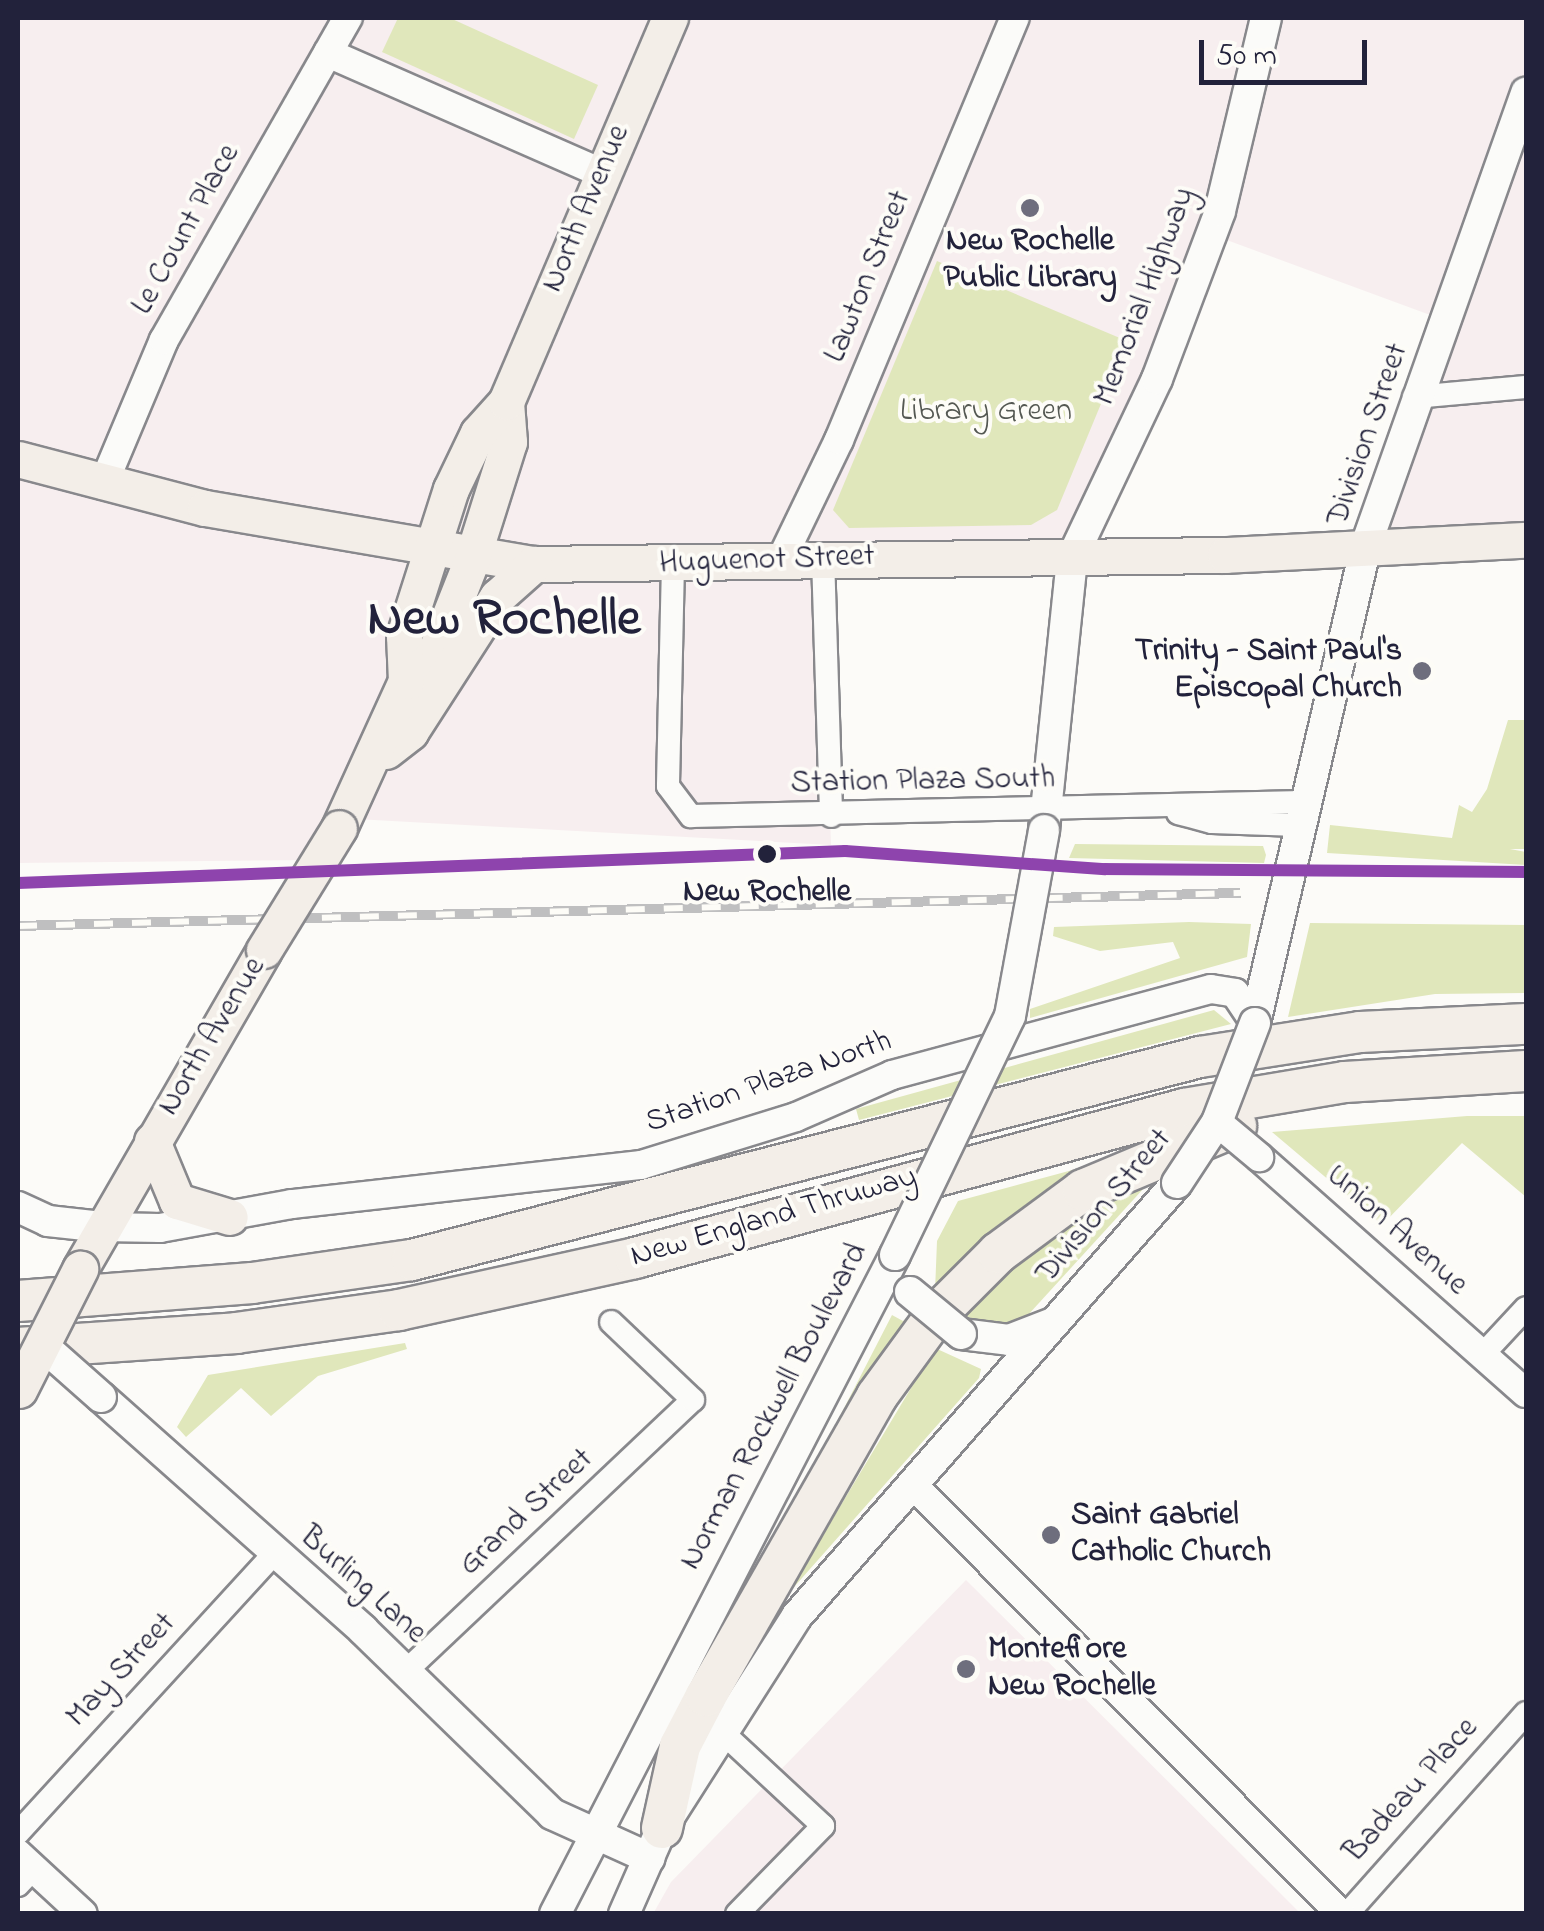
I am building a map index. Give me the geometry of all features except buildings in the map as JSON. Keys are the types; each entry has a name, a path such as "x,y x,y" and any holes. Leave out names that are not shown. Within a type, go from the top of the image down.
{"highway":[{"name":"New England Thruway","path":"18,1301 236,1285 412,1260 1200,1057 1360,1032 1526,1024"},
{"name":"New England Thruway","path":"29,1346 236,1333 438,1303 1184,1108 1345,1082 1517,1071"},
{"path":"655,1843 680,1746 860,1425 915,1340 987,1262 1072,1198 1164,1150 1316,1107 1517,1071"}],"main road":[{"name":"North Avenue","path":"406,681 404,636 431,552 478,432 506,402 670,18"},
{"name":"Memorial Highway","path":"1045,821 1072,558 1157,379 1220,211 1266,18"},
{"name":"Division Street","path":"655,1843 797,1616 916,1488 1177,1183 1217,1122 1255,1023 1366,545 1414,396 1526,92"},
{"name":"North Avenue","path":"18,1391 29,1346 80,1268 338,828 374,761 406,681 436,650 472,558 508,442 506,402"},
{"name":"Huguenot Street","path":"18,459 103,484 431,552 534,564 672,564 823,557 1072,558 1526,540"},
{"path":"374,761 410,732 497,597 534,564"},
{"name":"Norman Rockwell Boulevard","path":"593,1837 893,1258 1010,1016 1031,932 1045,821"},
{"path":"152,1141 177,1202 230,1217"},
{"path":"18,1207 48,1221 102,1227"},
{"path":"893,1258 910,1292 961,1334 1009,1340 1054,1323"},
{"name":"Burling Lane","path":"18,1316 29,1346 101,1398 405,1672 552,1814 593,1837 655,1843"},
{"path":"555,1914 593,1837"},
{"path":"624,1914 655,1843"}],"street":[{"name":"Le Count Place","path":"103,484 164,340 348,18"},
{"name":"Lawton Street","path":"781,560 839,440 1014,18"},
{"path":"328,53 601,173"},
{"path":"1414,396 1526,388"},
{"path":"823,557 830,816"},
{"name":"Station Plaza South","path":"672,564 668,786 680,808 702,818 830,816 1045,821 1170,810 1212,822 1299,824"},
{"name":"Station Plaza North","path":"102,1227 160,1228 641,1165 796,1117 892,1075 1212,988 1235,993 1255,1023"},
{"name":"Union Avenue","path":"1217,1122 1485,1352 1526,1393"},
{"path":"1485,1352 1526,1308"},
{"name":"Grand Street","path":"405,1672 693,1400 611,1322"},
{"path":"916,1488 1344,1914"},
{"name":"May Street","path":"18,1833 274,1554"},
{"name":"Badeau Place","path":"1344,1914 1526,1712"},
{"path":"722,1732 823,1826 736,1914"},
{"path":"23,1869 83,1914"}],"shaded area":[{"path":"18,18 1526,18 1526,545 1369,548 1441,319 1205,232 1070,552 821,550 831,845 338,818 310,860 18,863"},
{"name":"Montefiore New Rochelle","path":"966,1580 1300,1913 653,1914 671,1882"}],"green space":[{"path":"398,18 450,18 598,85 574,139 382,52"},
{"name":"Library Green","path":"937,261 1127,341 1057,510 1031,525 849,528 833,510"},
{"path":"1508,720 1526,720 1526,849 1510,849 1526,852 1526,865 1327,853 1330,825 1452,838 1459,805 1472,812 1487,789"},
{"path":"1075,844 1263,846 1266,855 1264,863 1069,858"},
{"path":"1310,923 1526,925 1526,993 1435,994 1288,1017"},
{"path":"1251,924 1247,957 1030,1018 1030,1009 1180,958 1173,942 1100,951 1053,936 1054,927"},
{"path":"1214,1010 1231,1024 859,1120 856,1109"},
{"path":"1467,1116 1526,1116 1526,1197 1462,1143 1382,1225 1272,1132"},
{"path":"1091,1165 1090,1173 1040,1205 774,1544 892,1315 903,1321 935,1291 937,1241 958,1201"},
{"path":"1155,1176 1028,1315 1000,1326 957,1314 1021,1253 1085,1208"},
{"path":"405,1343 407,1349 318,1376 271,1416 241,1388 186,1437 177,1427 208,1375"},
{"path":"935,1348 981,1369 979,1378 779,1604 774,1600 820,1540"}],"railway":[{"path":"18,926 1241,893"}],"transit line":[{"path":"18,883 845,851 1105,869 1526,872"}],"place":[{"name":"New Rochelle Public Library","path":"1030,208"},
{"name":"Trinity - Saint Paul's Episcopal Church","path":"1422,671"},
{"name":"New Rochelle","path":"767,854"},
{"name":"Saint Gabriel Catholic Church","path":"1051,1535"},
{"name":"Montefiore New Rochelle","path":"966,1669"}],"district":[{"name":"New Rochelle","path":"504,621"}]}
